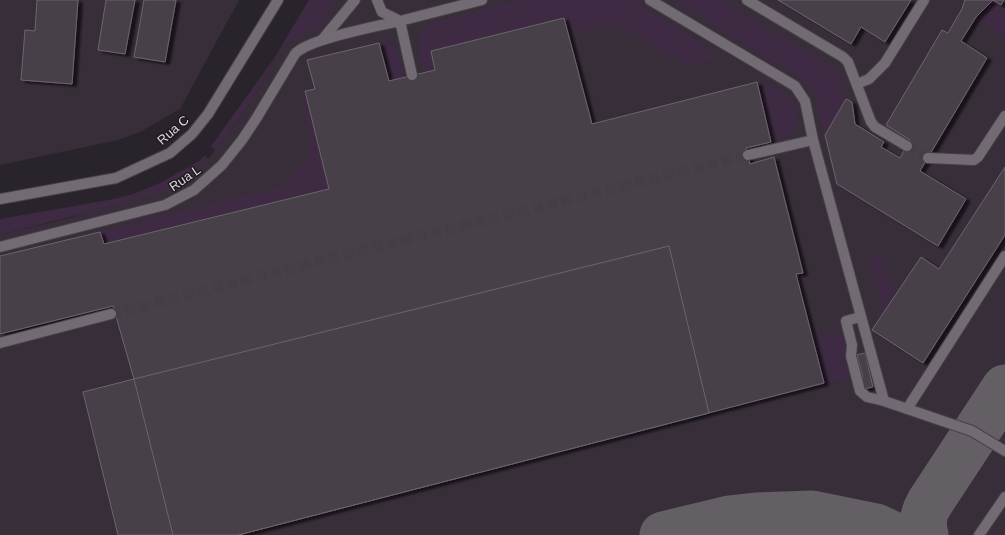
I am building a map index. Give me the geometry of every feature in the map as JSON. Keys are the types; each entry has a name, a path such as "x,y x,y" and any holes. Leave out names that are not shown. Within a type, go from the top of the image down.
{"street":[{"name":"Rua C","path":"0,199 116,178 170,153 192,134 208,114 278,0"},
{"path":"322,40 356,0"},
{"path":"377,0 382,12 400,21"},
{"path":"322,40 482,0"},
{"path":"650,0 795,86 805,100 813,140 884,401"},
{"path":"747,0 843,57 848,62 858,84 871,122 875,127 907,146"},
{"path":"858,84 869,79 885,63 924,0"},
{"path":"400,21 412,75"},
{"name":"Rua L","path":"0,247 165,205 194,190 222,165 242,140 298,50 322,40"},
{"path":"928,158 974,160 978,157 1005,116"},
{"path":"748,155 813,140"},
{"path":"907,409 1005,256"},
{"path":"0,343 111,314"},
{"path":"860,317 846,320 852,345 851,356 860,391 867,398 884,401 972,431 1005,452"},
{"path":"979,535 1005,497"}],"shaded area":[{"path":"0,0 239,0 180,109 140,132 118,140 0,165"},
{"path":"309,0 1005,0 1005,535 0,535 0,235 69,218 168,188 210,157 245,111"},
{"path":"309,0 335,0 320,26 281,47"},
{"path":"519,0 631,0 710,48 713,60 681,67 679,60 613,23 569,34 564,18 431,51 435,70 424,72 418,44 422,31 427,26 435,22"},
{"path":"673,0 721,0 837,70 846,99 825,135 813,93 810,87 803,80"},
{"path":"993,0 1005,0 1005,39 976,17"},
{"path":"389,42 398,53 404,77 389,81 379,43"},
{"path":"275,57 271,67 245,111 215,151 211,146"},
{"path":"757,82 781,89 791,98 794,104 797,111 797,124 794,130 785,138 771,142"},
{"path":"305,91 329,189 104,244 100,232 285,185 304,165 310,147 308,127 302,102 302,96"},
{"path":"205,155 208,159 168,188 148,197 0,235 0,219 114,199 133,194 162,182 199,161"},
{"path":"869,251 885,261 881,268 886,271 890,283 899,289 884,313 868,253"},
{"path":"835,333 844,338 845,354 851,378 824,383 812,336"}],"building":[{"path":"37,0 78,0 72,84 21,80 25,30 35,31"},
{"path":"106,0 135,0 125,54 98,50"},
{"path":"144,0 176,0 165,62 134,57"},
{"path":"778,0 911,0 885,42 861,27 851,44"},
{"path":"965,0 993,0 976,17 961,41 987,58 920,171 966,199 938,246 837,184 825,135 846,99 852,102 855,124 884,142 881,147 900,158 910,140 886,125 942,30 948,33 962,9"},
{"path":"993,0 1004,0 1001,5"},
{"path":"564,18 592,124 757,82 771,142 746,148 750,164 774,157 803,273 796,274 824,383 238,535 118,535 83,392 134,379 113,306 0,334 0,256 100,232 104,244 329,189 305,91 315,89 307,60 379,43 389,81 435,70 431,51"},
{"path":"1005,167 1005,235 923,363 872,330 921,257 939,269"},
{"path":"669,246 709,413 238,535 173,535 134,379"},
{"path":"865,353 873,387 863,389 861,379 863,378 857,355"}],"taxiway":[{"path":"925,535 925,511 1005,388"},
{"path":"663,535 729,519 756,516 812,514 876,527 893,535"}],"tunnel":[{"path":"907,146 928,158"},
{"path":"111,314 748,155"}]}
